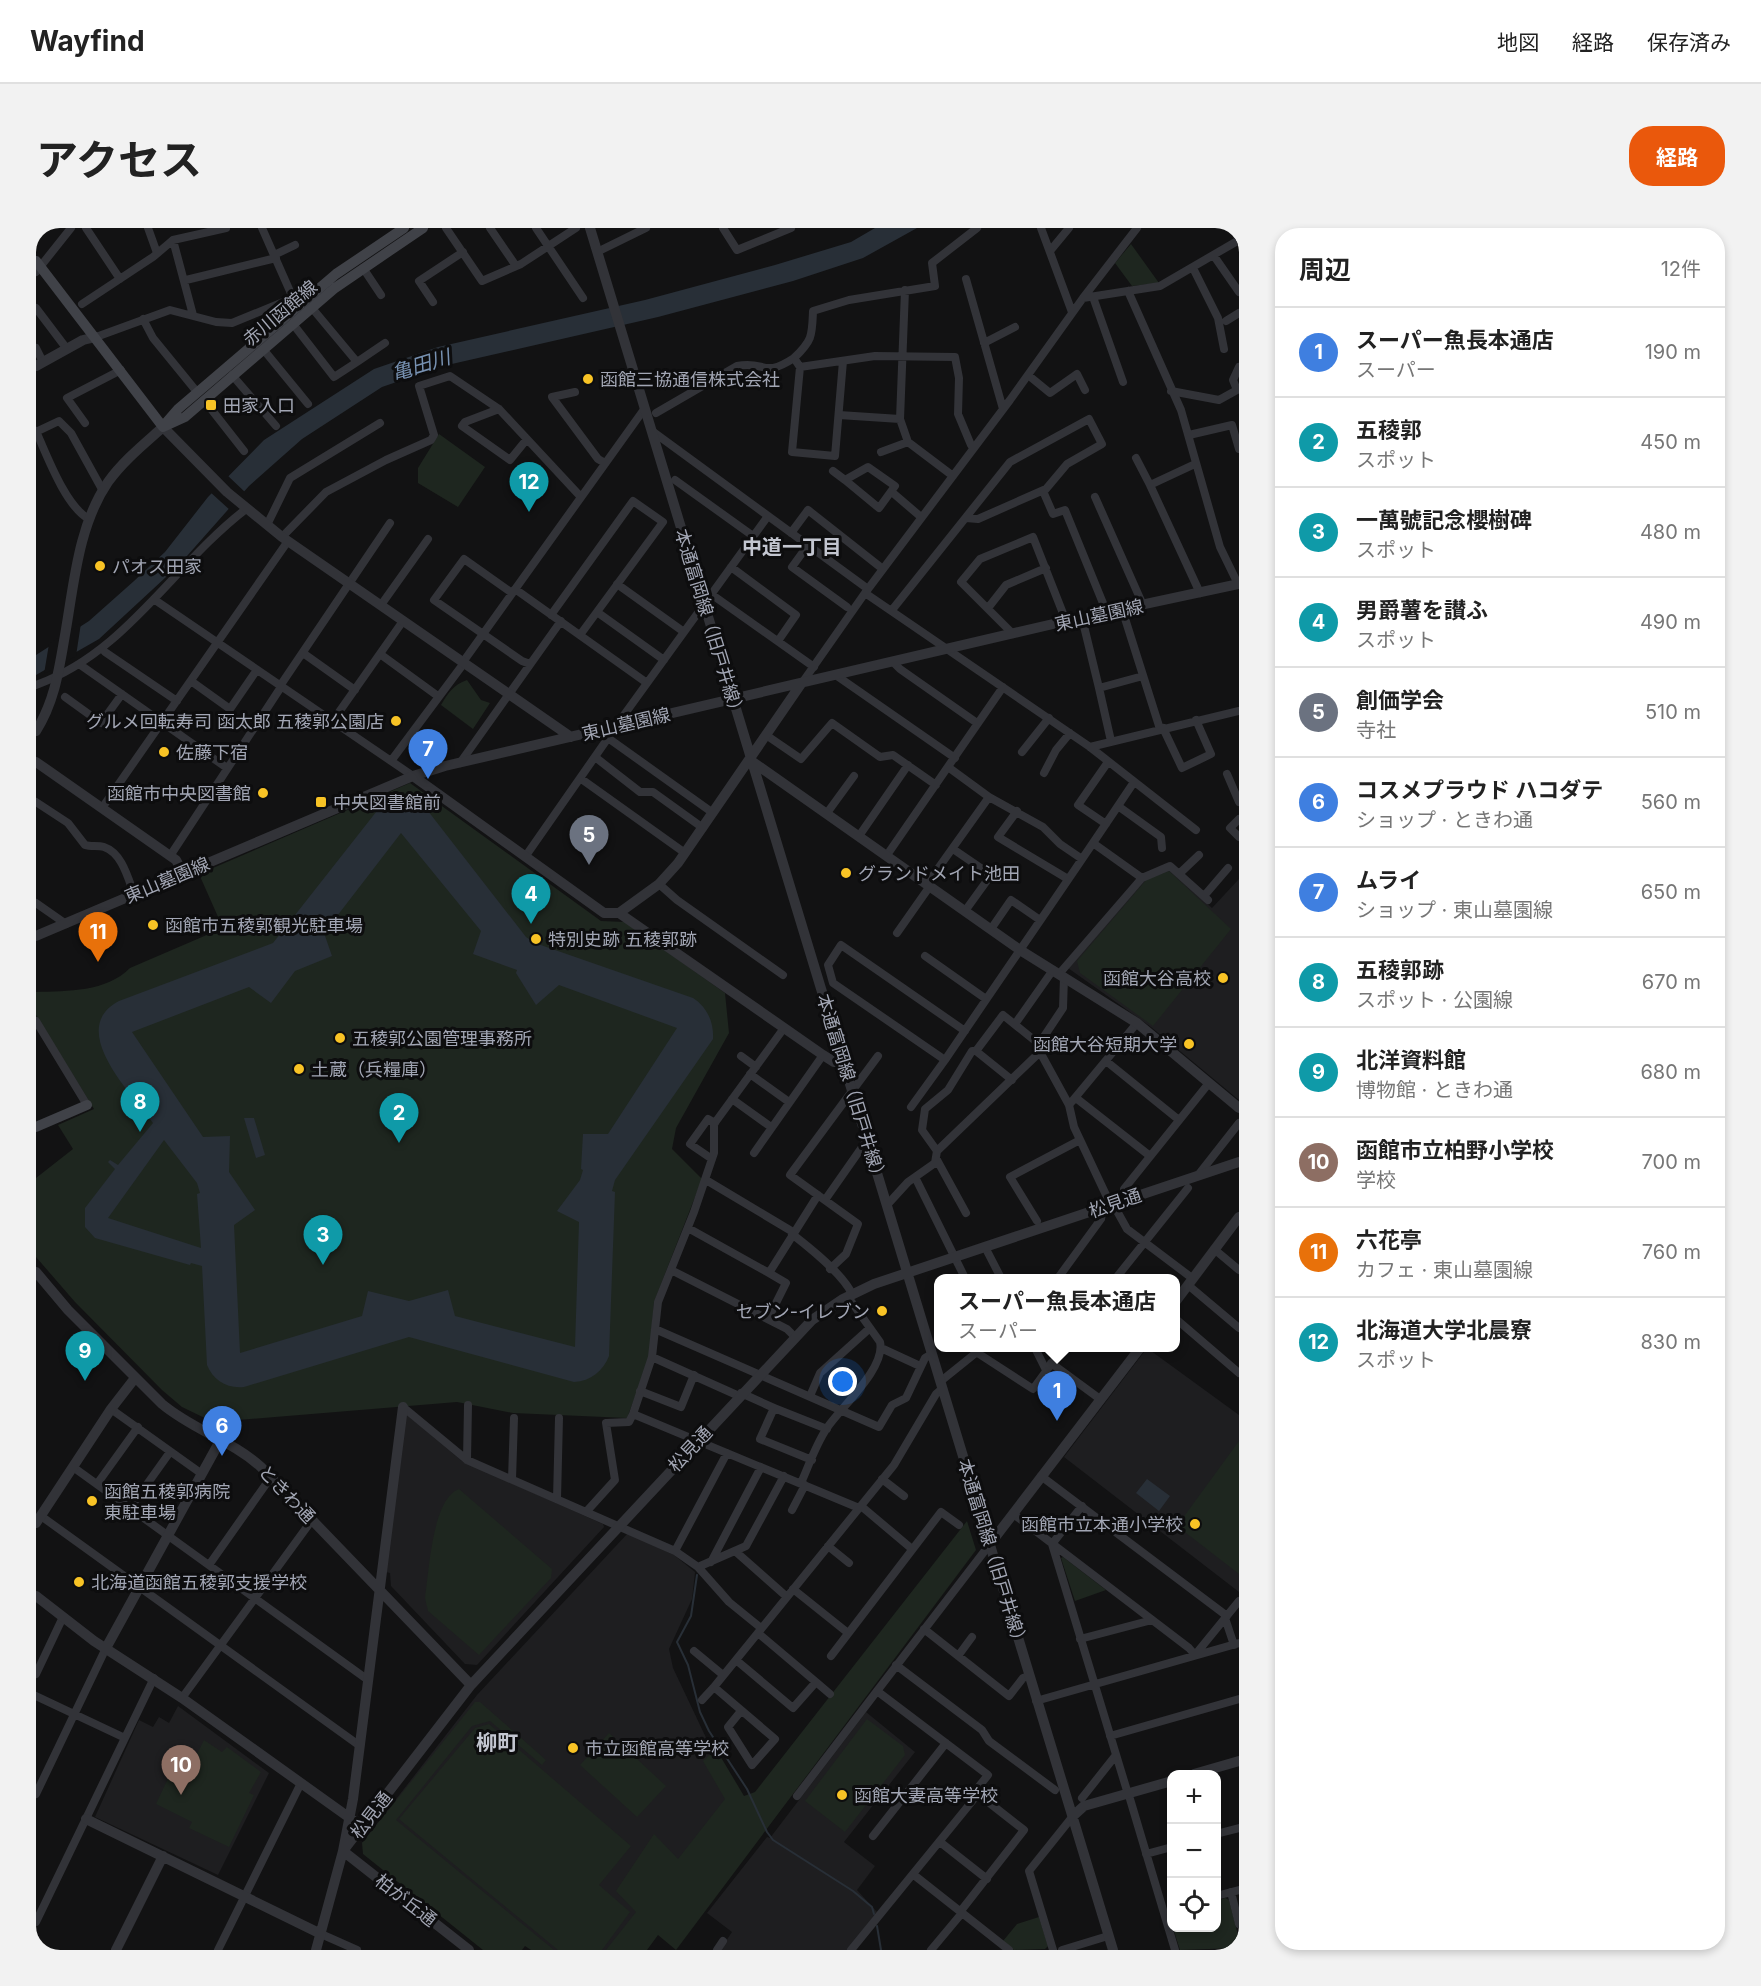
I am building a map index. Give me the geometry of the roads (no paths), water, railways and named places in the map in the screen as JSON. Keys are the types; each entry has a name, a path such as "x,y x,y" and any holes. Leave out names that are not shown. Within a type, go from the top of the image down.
{"main road":[{"name":"赤川函館線","path":"163,427 200,396 297,301 404,228"},
{"name":"赤川函館線","path":"200,396 232,375 363,268 423,228"},
{"path":"38,266 163,427"},
{"path":"36,1126 87,1105"}],"street":[{"path":"38,266 71,228"},
{"path":"86,228 120,279"},
{"path":"148,228 157,253"},
{"path":"82,304 173,240 208,230 226,228"},
{"path":"36,348 40,364 83,340 96,338 170,310 216,322 232,323 297,301 262,228"},
{"path":"446,228 482,281 516,266 576,228"},
{"path":"490,228 516,266"},
{"path":"536,228 583,298"},
{"name":"本通富岡線（旧戸井線）","path":"590,228 1113,1950"},
{"path":"597,252 646,228"},
{"path":"723,228 737,250 791,228"},
{"path":"656,413 736,366 744,365 775,370 794,358 809,344 812,337 813,311 849,300 935,286 932,263 977,228"},
{"path":"1041,228 1072,312"},
{"path":"1050,251 1069,228"},
{"path":"619,913 659,884 685,853 867,591 1028,375 1072,312 1137,228"},
{"path":"173,240 186,280 193,315"},
{"path":"1083,298 1160,286 1239,240"},
{"path":"186,280 275,257 295,245"},
{"path":"433,302 419,281 462,252"},
{"path":"1215,256 1239,292"},
{"path":"363,268 381,295"},
{"path":"1193,268 1218,318 1224,349"},
{"path":"966,279 1003,409"},
{"path":"905,290 900,418 908,442 953,476"},
{"path":"1128,291 1189,435 1220,547 1238,584"},
{"path":"1093,297 1123,382"},
{"path":"36,308 67,349"},
{"path":"312,308 357,362"},
{"path":"1226,321 1239,313"},
{"path":"143,319 153,338 244,451"},
{"path":"293,324 334,377 385,343"},
{"path":"984,343 1015,327"},
{"path":"263,349 308,404"},
{"path":"800,366 876,356 955,357 959,378 958,414 971,445"},
{"path":"794,358 800,366 792,452 835,456 843,361"},
{"path":"1171,391 1219,400 1237,390 1233,380 1239,367"},
{"path":"85,423 67,399 121,370"},
{"path":"1028,375 1050,393 1077,374 1085,390"},
{"path":"232,375 276,426"},
{"path":"102,808 217,643 285,539 326,492 386,460 431,440 434,435 419,386 450,376 500,409 580,496"},
{"path":"575,392 552,397 598,459 604,463"},
{"path":"391,761 645,408"},
{"path":"500,409 465,422 462,426 510,460 527,439"},
{"path":"838,415 900,418"},
{"path":"892,610 1010,462 1089,418 1102,444 1067,464 1043,491 978,519 966,518"},
{"path":"89,519 79,514 36,432 59,421 71,433 103,491"},
{"path":"267,525 290,478 380,423"},
{"path":"1189,435 1232,425 1239,449"},
{"path":"36,731 46,716 58,674 89,519 103,491 126,461 163,427 244,508 285,539 571,737"},
{"path":"651,430 947,650 1090,747 1196,830"},
{"path":"881,452 908,442"},
{"path":"1136,458 1200,593"},
{"path":"1149,485 1196,464"},
{"path":"833,471 879,508 893,493 895,486 868,467 845,480"},
{"path":"675,480 753,536"},
{"path":"1043,491 1053,514 1065,510 1107,613"},
{"path":"893,493 921,517"},
{"path":"1095,496 1143,605"},
{"path":"551,615 633,501 663,522 580,635"},
{"path":"36,685 79,664 119,635 155,600 210,539 244,508"},
{"path":"790,533 808,510 879,566"},
{"path":"525,857 595,757 610,731 768,516"},
{"path":"170,856 390,523"},
{"path":"1013,634 961,582 980,559 1033,537 1066,621"},
{"path":"381,605 428,539"},
{"path":"808,545 792,567 847,607"},
{"path":"530,664 434,600 464,559 561,621 647,683"},
{"path":"731,567 796,615 778,641"},
{"path":"988,608 1006,585 1046,568"},
{"path":"617,584 684,632"},
{"name":"東山墓園線","path":"36,936 413,776 1066,621 1238,584"},
{"path":"711,594 813,667"},
{"path":"155,600 413,776 604,913 619,913 834,1062 843,1060"},
{"path":"1122,609 1162,729 1182,768 1211,754 1196,720"},
{"path":"597,612 664,660"},
{"path":"1082,618 1112,741"},
{"path":"332,722 403,621"},
{"path":"460,763 561,621"},
{"path":"105,652 177,701"},
{"path":"303,653 355,690"},
{"path":"380,654 435,694"},
{"path":"894,662 900,669 977,723"},
{"path":"79,664 227,768"},
{"path":"191,681 230,709 254,674"},
{"path":"837,676 955,758"},
{"path":"1099,688 1143,676"},
{"path":"886,855 1003,687"},
{"path":"65,697 101,723 122,694"},
{"path":"1090,747 1239,711"},
{"path":"1022,752 1049,718"},
{"path":"766,735 801,759 832,723 880,757 892,755 936,785"},
{"path":"610,731 713,813"},
{"path":"1044,773 1056,750 1070,734"},
{"path":"595,757 640,792 653,792 703,828"},
{"path":"750,760 1020,950 1137,1023 1239,1108"},
{"path":"36,762 180,863 183,873"},
{"path":"1106,824 1078,805 1108,762"},
{"path":"859,836 908,765"},
{"path":"948,767 989,797 1043,827 1060,844 1082,860"},
{"path":"1227,774 1239,802"},
{"path":"827,813 854,776"},
{"path":"580,778 685,853"},
{"path":"911,1107 1134,782"},
{"path":"897,933 989,797"},
{"path":"36,802 68,823 85,845 103,847 113,853 123,865 134,894"},
{"path":"1118,806 1161,837 1162,848"},
{"path":"1017,811 998,837 1022,854 1068,879"},
{"path":"1239,819 1230,828 1239,837"},
{"path":"1093,843 1142,878"},
{"path":"953,849 991,875 966,911"},
{"path":"1179,874 1199,855"},
{"path":"1015,1024 1142,878 1170,866 1206,898 1228,868"},
{"path":"659,884 783,975"},
{"path":"991,929 1011,900 1040,920"},
{"path":"36,903 66,924"},
{"path":"945,1060 833,983 828,965 842,945 964,1031"},
{"path":"925,956 986,999"},
{"path":"818,977 830,973"},
{"path":"966,1213 936,1160 937,1150 1012,1080 1040,1048 1063,1008 1059,974"},
{"path":"937,1150 922,1130 925,1109 948,1090 972,1051 976,1050 1004,1015 1040,1048 1069,1106 1105,1202 1101,1219 1061,1274"},
{"path":"1069,1106 1137,1023"},
{"path":"37,1024 87,1105"},
{"path":"586,1512 615,1480 606,1423 629,1422 633,1414 652,1357 658,1302 688,1228 712,1159 715,1123 784,1028"},
{"path":"976,1050 1012,1080"},
{"path":"753,1153 824,1055"},
{"path":"741,1056 753,1071 789,1102"},
{"path":"830,1269 846,1254 858,1224 790,1175 852,1088 859,1084 878,1056"},
{"path":"1106,1061 1179,1120"},
{"path":"1127,1199 1124,1189 1209,1083"},
{"path":"1076,1098 1150,1156"},
{"path":"732,1099 771,1127"},
{"path":"712,1159 690,1144 708,1119 715,1123"},
{"path":"1198,1176 1239,1123"},
{"path":"769,1273 793,1233 867,1140"},
{"path":"1037,1221 1010,1177 1080,1140"},
{"path":"887,1205 936,1160"},
{"name":"松見通","path":"315,1950 343,1851 471,1685 794,1336 812,1320 850,1296 907,1273 985,1247 1105,1202 1127,1199 1239,1162"},
{"path":"915,1177 963,1274"},
{"path":"706,1180 793,1233 821,1257 848,1287 850,1296 881,1348 920,1366"},
{"path":"1119,1274 1188,1188"},
{"path":"1117,1211 1127,1229 1190,1282 1239,1328"},
{"path":"1180,1296 1239,1218"},
{"path":"688,1228 786,1283 768,1319"},
{"path":"985,1247 999,1274"},
{"path":"1214,1249 1239,1270"},
{"path":"671,1270 768,1319 794,1336"},
{"name":"ときわ通","path":"36,1272 68,1310 135,1378 176,1415 249,1456 471,1685"},
{"path":"1180,1322 1239,1373"},
{"path":"810,1396 820,1373 870,1328"},
{"path":"655,1329 879,1427 892,1405 906,1398 920,1366 925,1358 932,1354"},
{"path":"792,1510 826,1429 870,1376 881,1348"},
{"path":"702,1700 894,1465 942,1385 977,1352"},
{"path":"982,1352 1034,1389 1059,1352"},
{"path":"1039,1352 1049,1366 1100,1399"},
{"path":"797,1796 1100,1399 1132,1352"},
{"path":"652,1357 826,1429"},
{"path":"640,1391 681,1407 694,1375"},
{"path":"135,1378 111,1408 38,1519 139,1587 360,1746"},
{"path":"467,1460 468,1404"},
{"path":"403,1407 467,1460 675,1551 698,1567 699,1571 729,1602 830,1694"},
{"path":"343,1851 360,1746 403,1407"},
{"path":"111,1408 202,1473"},
{"path":"774,1408 760,1439 812,1460"},
{"path":"633,1414 860,1507 912,1549"},
{"path":"512,1479 514,1418"},
{"path":"557,1499 559,1418"},
{"path":"97,1484 138,1427"},
{"path":"36,1794 106,1648 221,1439"},
{"path":"130,1508 170,1452"},
{"path":"675,1551 727,1453"},
{"path":"73,1467 368,1680"},
{"path":"711,1562 761,1467"},
{"path":"698,1567 746,1546 784,1476"},
{"path":"1036,1701 1237,1644 1226,1617 1041,1476"},
{"path":"209,1564 271,1477"},
{"path":"882,1479 904,1496"},
{"path":"1052,1544 1082,1506"},
{"path":"831,1656 941,1512 959,1525"},
{"path":"1016,1516 1195,1655"},
{"path":"182,1698 312,1520"},
{"path":"1052,1544 1146,1854 1167,1910"},
{"path":"828,1546 849,1563"},
{"path":"735,1551 787,1597"},
{"path":"794,1589 848,1633"},
{"path":"36,1596 106,1648 154,1678 362,1826"},
{"path":"1195,1655 1239,1601"},
{"path":"36,1674 63,1617"},
{"path":"1080,1639 1152,1620"},
{"path":"924,1629 1009,1696 1023,1678 1029,1676"},
{"path":"958,1656 972,1637"},
{"path":"694,1651 723,1675"},
{"path":"736,1660 793,1708 816,1682"},
{"path":"896,1665 982,1730 989,1741 1055,1790"},
{"path":"36,1922 154,1678"},
{"path":"714,1687 775,1739 752,1765 728,1727 741,1711"},
{"path":"877,1690 988,1775 976,1790 978,1794 1024,1830 931,1950"},
{"path":"36,1696 125,1738"},
{"path":"1110,1736 1239,1699"},
{"path":"873,1836 946,1743"},
{"path":"1082,1798 1116,1755"},
{"path":"1208,1770 1239,1761"},
{"path":"218,1950 301,1783"},
{"path":"1053,1950 1029,1871 1072,1816 1084,1806 1129,1796 1167,1783"},
{"path":"851,1950 978,1794"},
{"path":"86,1819 357,1950"},
{"path":"1221,1833 1239,1828"},
{"path":"940,1842 987,1879"},
{"path":"1146,1854 1167,1848"},
{"name":"柏が丘通","path":"343,1851 469,1950"},
{"path":"116,1950 163,1856"},
{"path":"914,1875 1009,1950"},
{"path":"1235,1891 1239,1924"},
{"path":"1171,1932 1175,1950"},
{"path":"1062,1950 1108,1936"},
{"path":"717,1950 723,1941"}],"water":[{"name":"亀田川","path":"875,228 917,228 863,258 793,281 658,317 443,366 382,387 302,439 249,486 179,565 99,639 36,675 36,655 89,621 165,552 208,497 264,440 374,369 438,347 645,300 775,265 851,242"},
{"path":"410,799 428,811 526,937 535,943 693,998 706,1010 711,1021 713,1039 615,1180 612,1191 615,1192 609,1356 600,1371 586,1380 574,1382 409,1337 244,1387 232,1387 217,1379 207,1365 202,1266 191,1263 190,1265 95,1238 85,1227 85,1208 115,1169 108,1162 110,1160 118,1165 153,1123 108,1061 101,1044 99,1028 104,1013 119,1001 273,943 380,807 388,801","holes":["401,833 481,931 473,954 517,970 516,973 536,1005 559,985 677,1028 608,1134 583,1134 581,1169 583,1170 580,1180 557,1211 579,1222 575,1347 455,1316 448,1290 409,1301 368,1291 362,1316 240,1353 234,1225 255,1210 229,1172 230,1136 203,1137 132,1032 249,987 271,1003 295,971 332,956 324,933","164,1140 197,1183 200,1193 197,1194 201,1248 108,1218"]},
{"path":"244,1118 254,1118 265,1155 256,1158"},
{"path":"1147,1479 1170,1496 1159,1511 1136,1493"}],"waterway":[{"path":"697,1575 691,1616 677,1642 688,1665 700,1712 709,1731 747,1789 773,1840 853,1891 872,1907 874,1914"},
{"path":"877,1926 881,1950"}],"place":[{"name":"函館三協通信株式会社","path":"588,379"},
{"name":"田家入口","path":"211,405"},
{"name":"北海道大学北晨寮","path":"529,512"},
{"name":"パオス田家","path":"100,566"},
{"name":"グルメ回転寿司 函太郎 五稜郭公園店","path":"396,721"},
{"name":"佐藤下宿","path":"164,752"},
{"name":"ムライ","path":"428,779"},
{"name":"函館市中央図書館","path":"263,793"},
{"name":"中央図書館前","path":"321,802"},
{"name":"創価学会","path":"589,865"},
{"name":"グランドメイト池田","path":"846,873"},
{"name":"男爵薯を讃ふ","path":"531,924"},
{"name":"函館市五稜郭観光駐車場","path":"153,925"},
{"name":"特別史跡 五稜郭跡","path":"536,939"},
{"name":"六花亭","path":"98,962"},
{"name":"函館大谷高校","path":"1223,978"},
{"name":"五稜郭公園管理事務所","path":"340,1038"},
{"name":"函館大谷短期大学","path":"1189,1044"},
{"name":"土蔵（兵糧庫）","path":"299,1069"},
{"name":"五稜郭跡","path":"140,1132"},
{"name":"五稜郭","path":"399,1143"},
{"name":"一萬號記念櫻樹碑","path":"323,1265"},
{"name":"セブン-イレブン","path":"882,1311"},
{"name":"北洋資料館","path":"85,1381"},
{"name":"スーパー魚長本通店","path":"1057,1421"},
{"name":"コスメプラウド ハコダテ","path":"222,1456"},
{"name":"函館五稜郭病院 東駐車場","path":"92,1501"},
{"name":"函館市立本通小学校","path":"1195,1524"},
{"name":"北海道函館五稜郭支援学校","path":"79,1582"},
{"name":"市立函館高等学校","path":"573,1748"},
{"name":"函館市立柏野小学校","path":"181,1795"},
{"name":"函館大妻高等学校","path":"842,1795"}],"district":[{"name":"中道一丁目","path":"792,547"},
{"name":"柳町","path":"497,1742"}]}
